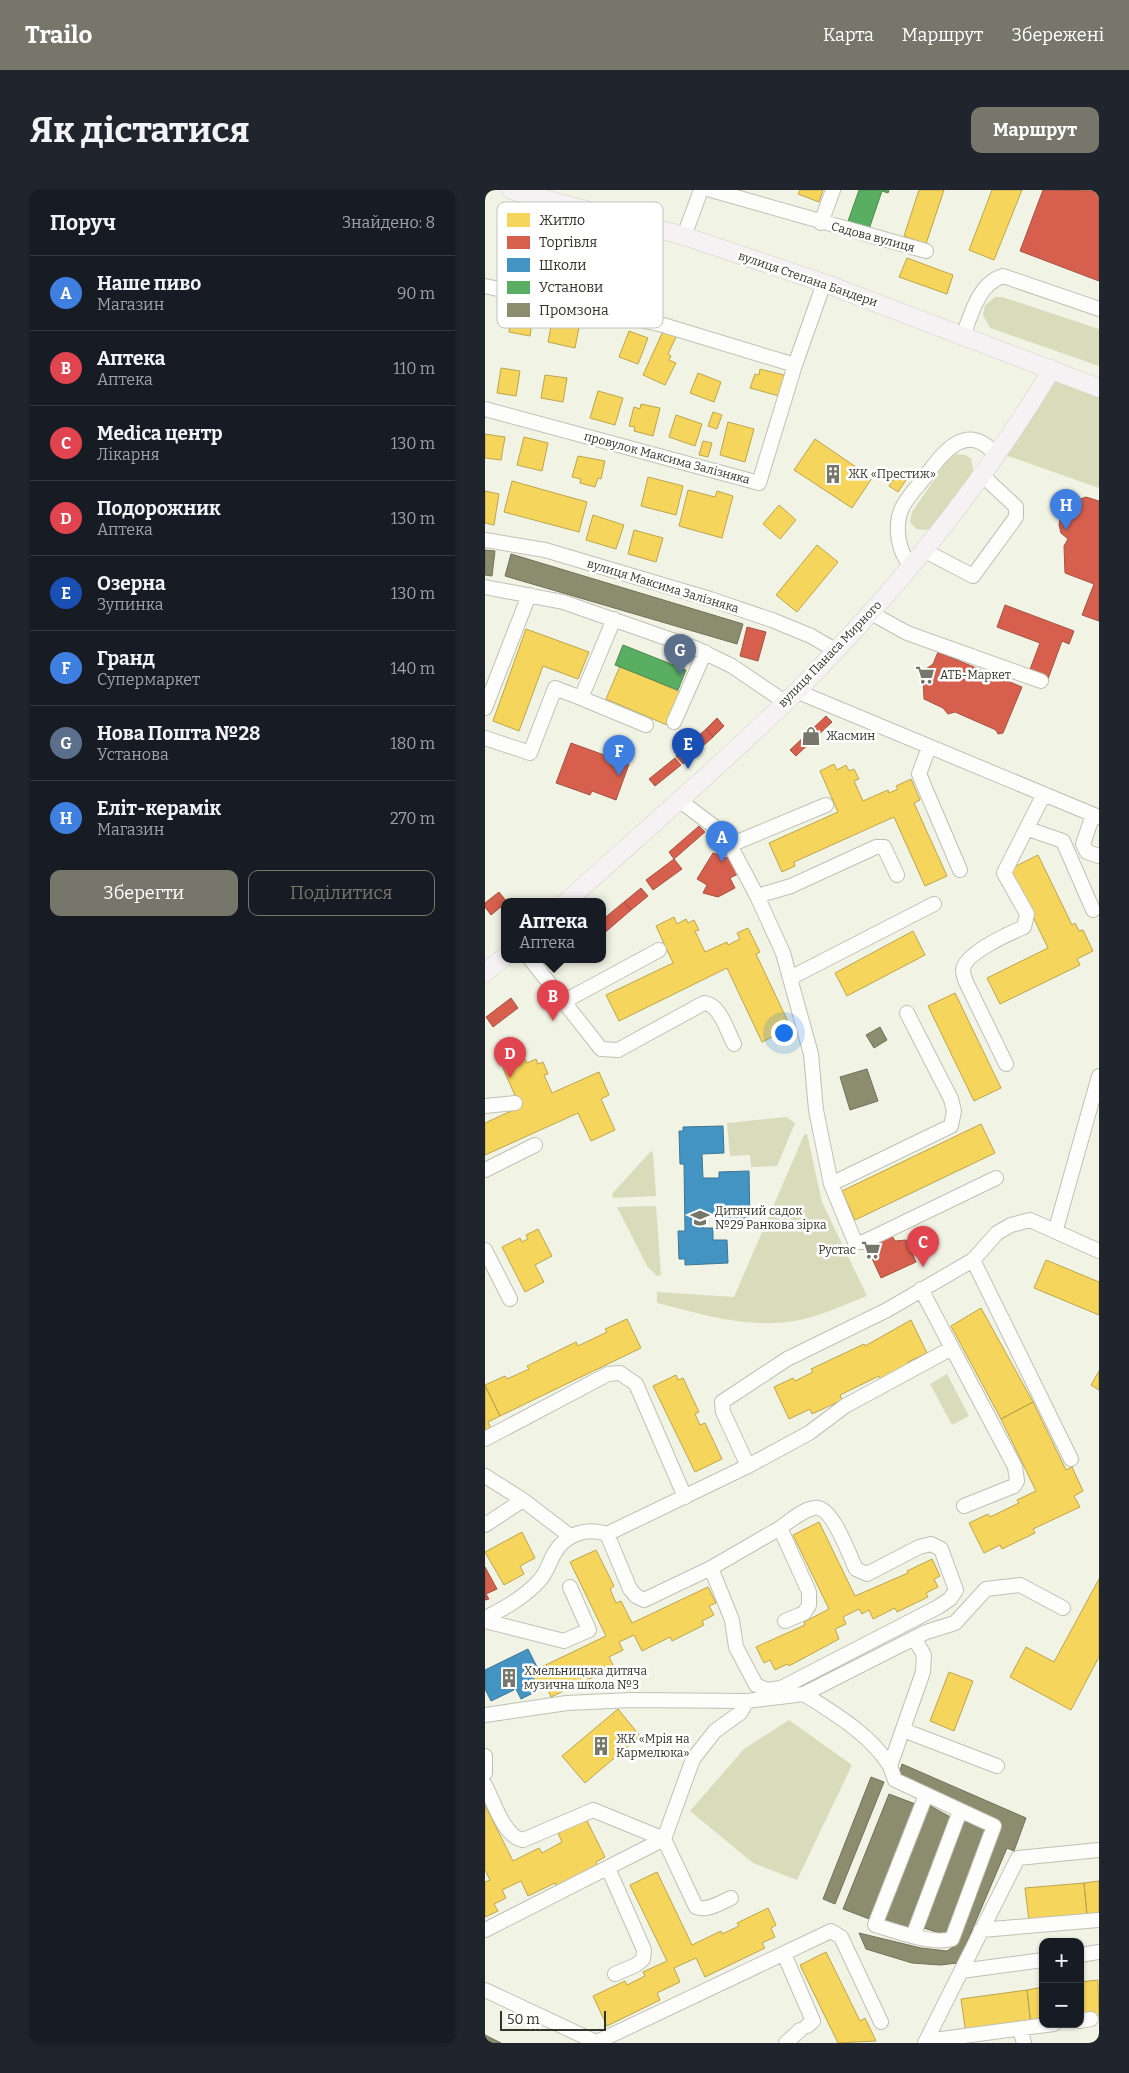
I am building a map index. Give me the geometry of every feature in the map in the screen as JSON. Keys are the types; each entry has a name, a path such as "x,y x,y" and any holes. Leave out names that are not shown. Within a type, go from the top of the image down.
{"main road":[{"name":"вулиця Степана Бандери","path":"511,190 556,202"},
{"name":"вулиця Степана Бандери","path":"663,230 825,283 1099,388"},
{"name":"вулиця Панаса Мирного","path":"570,898 790,697 871,613 925,552 983,476 1051,369"},
{"path":"485,973 501,960"}],"street":[{"path":"684,236 701,190"},
{"name":"Садова вулиця","path":"711,190 821,223 925,251"},
{"name":"Садова вулиця","path":"821,223 833,190"},
{"path":"963,336 980,295 995,278 1003,276 1099,309"},
{"name":"провулок Максима Залізняка","path":"485,409 759,482 795,365 825,283"},
{"path":"663,325 795,365"},
{"path":"911,566 903,557 898,532 902,507 944,451 954,443 972,440 983,443 997,456"},
{"path":"925,552 973,576 1016,517 1016,507 983,476"},
{"name":"вулиця Максима Залізняка","path":"485,540 545,550 692,593 772,620 811,636 835,650"},
{"path":"485,587 563,602 614,618 705,652 790,697 929,747 1096,816 1083,844 1087,852 1099,856"},
{"path":"485,708 529,595"},
{"path":"871,613 907,633 1041,681"},
{"path":"581,698 614,618"},
{"path":"674,722 705,652"},
{"path":"485,738 530,753 555,688 646,725"},
{"path":"929,747 919,774 960,870"},
{"path":"1006,1064 966,982 963,970 965,965 988,943 1024,927 1027,914 1004,872 1028,829 1044,794"},
{"path":"679,800 720,831 730,845 757,896 783,953 811,1054 815,1110 831,1184 855,1242 863,1242 996,1178"},
{"path":"730,845 825,805"},
{"path":"1028,829 1063,841 1093,910"},
{"path":"757,896 791,886 876,847 884,847 897,876"},
{"path":"790,978 934,904"},
{"path":"563,1002 659,950"},
{"path":"533,963 601,1049 609,1051 618,1050 704,1003 711,1004 716,1008 734,1044"},
{"path":"831,1184 951,1126 954,1117 951,1099 907,1013"},
{"path":"1056,1229 1099,1076"},
{"path":"485,1106 515,1103"},
{"path":"485,1170 535,1144"},
{"path":"748,1466 723,1412 722,1402 787,1359 887,1310 973,1260 997,1234 1011,1225 1030,1220 1056,1229 1099,1251"},
{"path":"485,1250 510,1299"},
{"path":"973,1260 1071,1459"},
{"path":"921,1289 1015,1467 1017,1476 1015,1486 964,1506"},
{"path":"485,1620 519,1601 541,1579 555,1552 570,1536 595,1530 607,1534 748,1466 809,1433 845,1406 952,1348"},
{"path":"485,1440 608,1374 620,1373 636,1384 685,1496"},
{"path":"485,1476 523,1500 570,1536"},
{"path":"485,1526 523,1500"},
{"path":"607,1534 630,1589 635,1596 644,1600 711,1568 808,1510 821,1508 827,1512 832,1520 856,1569 867,1574 919,1547 931,1544 941,1549 956,1590 920,1635"},
{"path":"780,1528 809,1592 809,1605 804,1613 785,1621"},
{"path":"711,1568 732,1620 736,1647 756,1685 767,1690 781,1688 950,1599"},
{"path":"485,1715 497,1711 576,1702 631,1700 747,1701 804,1694 920,1635 955,1623 986,1589 1020,1585 1063,1608"},
{"path":"485,1620 564,1641 589,1630 570,1587"},
{"path":"890,1766 923,1672 924,1655 920,1635"},
{"path":"804,1694 850,1723 882,1753 890,1766 895,1780 994,1826 952,1939 945,1941 913,1936 875,1925 926,1795"},
{"path":"485,1930 664,1839 682,1796 686,1775 693,1760 715,1732 740,1713 747,1701"},
{"path":"903,1730 997,1766"},
{"path":"485,1756 485,1773"},
{"path":"485,1786 509,1832 515,1838 523,1840 593,1810 664,1839 696,1907 701,1910 731,1898"},
{"path":"913,1936 960,1811"},
{"path":"925,2042 1018,1858 1099,1850"},
{"path":"608,1868 643,1950 643,1959 636,1965 615,1974"},
{"path":"981,1930 1099,1920"},
{"path":"485,1990 597,2043 831,1931 841,1937 881,2022"},
{"path":"1084,1954 1099,1952"},
{"path":"784,1954 813,2021 786,2043"},
{"path":"961,1971 1039,1961"},
{"path":"925,2042 1039,2026"},
{"path":"1020,2029 1024,2043"}],"green space":[{"path":"995,297 1002,297 1099,329 1099,366 990,328 983,315 985,305"},
{"path":"1054,377 1099,394 1099,488 1005,455"},
{"path":"956,454 966,455 971,459 974,474 936,525 928,530 916,529 910,522 912,512 947,461"},
{"path":"786,1117 795,1123 777,1166 751,1167 750,1155 730,1156 727,1123"},
{"path":"807,1134 822,1202 867,1296 813,1317 776,1323 742,1322 708,1316 657,1303 657,1292 734,1297 804,1135"},
{"path":"651,1151 653,1152 656,1196 613,1198 612,1194"},
{"path":"656,1206 661,1275 657,1276 647,1266 617,1207"},
{"path":"947,1374 969,1416 952,1425 930,1384"},
{"path":"789,1720 852,1765 797,1880 753,1863 690,1811 744,1749"}],"building: Житло":[{"path":"800,190 823,190 819,202 798,194"},
{"path":"919,190 944,190 926,244 904,236"},
{"path":"992,190 1022,190 994,260 969,250"},
{"path":"907,258 953,275 947,294 899,277"},
{"path":"510,328 531,328 530,336 509,332"},
{"path":"551,328 579,328 575,348 548,342"},
{"path":"664,329 677,335 668,354 671,356 669,360 676,363 665,385 643,375"},
{"path":"629,331 648,338 638,364 619,357"},
{"path":"501,368 520,371 516,396 497,393"},
{"path":"760,369 784,375 779,396 750,388 755,374 759,375"},
{"path":"698,373 721,382 714,402 690,393"},
{"path":"545,375 567,378 563,402 541,398"},
{"path":"598,391 623,398 615,425 590,418"},
{"path":"641,404 660,408 653,436 634,431 635,427 629,426 634,407 640,409"},
{"path":"713,412 722,415 717,429 708,426"},
{"path":"676,415 702,424 695,446 669,437"},
{"path":"728,422 754,429 745,462 720,455"},
{"path":"485,434 505,437 501,460 485,458"},
{"path":"524,437 548,443 542,471 517,465"},
{"name":"ЖК «Престиж»","path":"815,439 872,478 852,508 794,470"},
{"path":"703,441 712,443 708,457 699,455"},
{"path":"578,456 605,461 601,479 598,478 595,487 580,483 581,479 572,477"},
{"path":"897,474 906,480 898,492 889,486"},
{"path":"648,477 683,486 676,515 641,506"},
{"path":"512,481 587,502 579,532 504,512"},
{"path":"688,490 715,497 717,491 733,496 722,538 679,526"},
{"path":"485,491 499,494 494,525 485,523"},
{"path":"779,505 796,520 780,539 763,524"},
{"path":"593,515 624,525 616,549 586,540"},
{"path":"634,530 663,538 656,562 628,554"},
{"path":"817,545 838,562 797,612 776,595"},
{"path":"526,629 589,652 578,679 543,666 519,731 493,721"},
{"path":"620,666 680,692 667,725 606,699"},
{"path":"834,764 837,770 846,765 849,771 854,769 859,779 854,781 863,801 888,790 889,793 898,789 896,786 911,779 920,800 914,803 947,876 925,886 894,817 794,862 795,866 782,872 769,843 838,812 820,771"},
{"path":"1038,855 1072,925 1075,923 1079,931 1083,930 1093,951 1077,959 1080,965 1000,1004 987,978 1048,948 1010,869"},
{"path":"674,917 677,924 686,919 688,923 694,920 699,930 695,931 705,952 727,942 728,945 740,939 737,933 748,928 760,952 756,954 791,1028 762,1042 727,968 619,1021 606,995 673,963 656,926"},
{"path":"913,931 925,955 847,996 835,973"},
{"path":"955,993 1001,1088 974,1101 928,1006"},
{"path":"525,1059 527,1063 536,1059 538,1064 543,1062 548,1074 544,1075 552,1093 599,1072 609,1095 601,1099 615,1130 591,1141 578,1113 485,1155 485,1123 520,1107 503,1068"},
{"path":"981,1124 995,1153 855,1220 842,1191"},
{"path":"538,1229 552,1256 535,1265 544,1282 525,1292 502,1247 520,1238 522,1242 528,1239 526,1235"},
{"path":"1046,1260 1099,1282 1099,1315 1034,1288"},
{"path":"981,1308 1033,1402 1001,1419 951,1326"},
{"path":"627,1319 641,1348 500,1416 485,1385 505,1376 507,1379 529,1369 527,1366 576,1342 578,1346 607,1332 605,1329"},
{"path":"911,1320 927,1353 908,1362 910,1366 881,1380 879,1376 840,1395 842,1400 812,1414 810,1409 789,1419 774,1387 793,1378 795,1381 813,1372 811,1369 864,1344 865,1346"},
{"path":"1099,1371 1099,1390 1091,1385"},
{"path":"676,1375 678,1380 683,1378 699,1412 695,1414 700,1425 705,1423 722,1459 695,1472 653,1386"},
{"path":"485,1386 500,1416 488,1422 491,1429 485,1432"},
{"path":"1033,1402 1066,1470 1072,1467 1083,1491 1074,1496 1080,1507 1033,1529 1035,1533 1002,1549 1000,1545 984,1553 969,1523 988,1514 990,1517 1019,1503 1017,1500 1036,1491 1001,1419"},
{"path":"819,1522 855,1596 908,1573 907,1571 932,1559 940,1576 934,1579 938,1587 926,1593 928,1597 897,1612 895,1608 873,1619 869,1610 862,1614 859,1609 843,1617 846,1624 835,1629 839,1639 789,1666 787,1664 775,1670 770,1660 764,1663 756,1647 805,1625 804,1622 829,1609 793,1535"},
{"path":"522,1532 535,1558 520,1566 524,1574 504,1585 485,1552"},
{"path":"596,1550 614,1586 610,1589 616,1603 621,1601 632,1623 708,1587 716,1603 709,1606 714,1615 702,1621 704,1625 672,1641 670,1637 642,1651 634,1635 619,1642 623,1650 609,1657 614,1667 551,1697 547,1688 540,1691 531,1672 606,1636 570,1562"},
{"path":"1099,1579 1099,1657 1071,1710 1010,1677 1026,1647 1054,1662"},
{"path":"949,1672 973,1681 954,1731 930,1721"},
{"name":"ЖК «Мрія на Кармелюка»","path":"618,1709 640,1736 585,1783 562,1756"},
{"path":"485,1805 513,1861 539,1848 542,1853 562,1842 558,1833 586,1819 605,1857 596,1862 598,1866 557,1887 555,1883 528,1896 521,1881 502,1890 506,1898 494,1904 498,1911 485,1917 485,1882 490,1880 485,1870"},
{"path":"657,1872 692,1945 721,1931 722,1934 739,1926 737,1923 768,1908 776,1925 771,1928 775,1937 762,1943 765,1948 705,1977 696,1958 674,1968 680,1982 657,1993 660,2000 607,2026 593,1996 625,1981 627,1985 645,1976 643,1972 667,1961 630,1885"},
{"path":"1099,1881 1099,1914 1087,1915 1084,1883"},
{"path":"1084,1883 1087,1915 1029,1921 1025,1888"},
{"path":"826,1952 860,2021 865,2018 876,2041 838,2043 800,1965"},
{"path":"1098,1980 1099,2016 1084,2018 1084,1982"},
{"path":"1039,1988 1039,2024 1031,2025 1027,1990"},
{"path":"1027,1990 1031,2025 966,2034 961,1999"}],"building: Торгівля":[{"path":"1043,190 1099,191 1099,281 1020,251"},
{"path":"1086,497 1099,501 1099,621 1082,615 1094,584 1065,573 1064,546 1068,539 1061,533 1059,525 1062,509 1068,503"},
{"path":"1005,605 1074,631 1069,644 1062,641 1048,679 1029,672 1040,643 997,627"},
{"path":"747,627 766,632 758,661 740,656"},
{"path":"938,652 1022,687 1003,733 998,734 996,730 955,712 948,714 943,708 924,699 923,674 933,664"},
{"path":"826,716 832,722 796,756 790,750"},
{"path":"717,718 724,726 713,737 706,729"},
{"path":"706,729 713,737 694,754 687,746"},
{"path":"571,743 629,764 616,800 592,791 590,795 556,783"},
{"path":"687,746 694,754 683,764 676,756"},
{"path":"675,758 681,765 655,786 649,779"},
{"path":"699,826 705,832 674,859 669,852"},
{"path":"713,853 731,859 740,873 730,878 735,888 718,897 703,893 707,885 697,879"},
{"path":"674,859 682,869 653,890 646,880"},
{"path":"641,888 648,896 631,910 624,902"},
{"path":"499,892 504,898 501,898 501,907 491,915 485,907 485,903"},
{"path":"624,902 631,910 606,932 606,917"},
{"path":"511,998 518,1008 493,1027 486,1017"},
{"path":"892,1236 895,1241 906,1240 916,1262 881,1278 869,1252 869,1246"},
{"path":"485,1567 497,1589 486,1594 489,1599 485,1600"}],"building: Школи":[{"path":"723,1126 724,1153 702,1154 703,1178 719,1178 719,1172 749,1171 750,1218 721,1219 721,1215 703,1215 703,1228 713,1228 713,1240 727,1240 728,1263 685,1265 685,1259 679,1259 678,1231 685,1231 684,1164 680,1164 679,1131 683,1131 683,1127"},
{"name":"Хмельницька дитяча музична школа №3","path":"528,1649 538,1669 530,1672 539,1690 521,1699 513,1683 511,1684 514,1690 491,1701 485,1689 485,1670"}],"building: Установи":[{"path":"859,190 889,190 888,193 882,191 868,232 847,224"},
{"path":"623,645 686,670 678,690 615,665"}],"building: Промзона":[{"path":"485,550 495,551 492,576 485,575"},
{"path":"511,554 743,624 737,644 505,576"},
{"path":"880,1027 887,1040 874,1048 866,1035"},
{"path":"867,1069 878,1101 850,1110 840,1077"},
{"path":"902,1764 1026,1818 1014,1851 1007,1848 958,1963 940,1965 912,1963 866,1949 859,1933 921,1948 947,1951 953,1947 1000,1829 898,1776"},
{"path":"871,1777 884,1782 835,1904 823,1899"},
{"path":"889,1794 918,1805 872,1920 843,1909"},
{"path":"927,1804 952,1818 909,1930 881,1922"},
{"path":"964,1821 988,1831 947,1935 920,1927"},
{"path":"485,2035 501,2043 485,2043"}],"place":[{"name":"ЖК «Престиж»","path":"833,474"},
{"name":"Еліт-керамік","path":"1066,530"},
{"name":"Нова Пошта №28","path":"680,675"},
{"name":"АТБ-Маркет","path":"925,675"},
{"name":"Жасмин","path":"811,736"},
{"name":"Озерна","path":"688,769"},
{"name":"Гранд","path":"619,776"},
{"name":"Наше пиво","path":"722,862"},
{"name":"Аптека","path":"553,1021"},
{"name":"Подорожник","path":"510,1078"},
{"name":"Дитячий садок №29 Ранкова зірка","path":"700,1218"},
{"name":"Рустас","path":"871,1250"},
{"name":"Medica центр","path":"923,1267"},
{"name":"Хмельницька дитяча музична школа №3","path":"509,1678"},
{"name":"ЖК «Мрія на Кармелюка»","path":"601,1746"}]}
